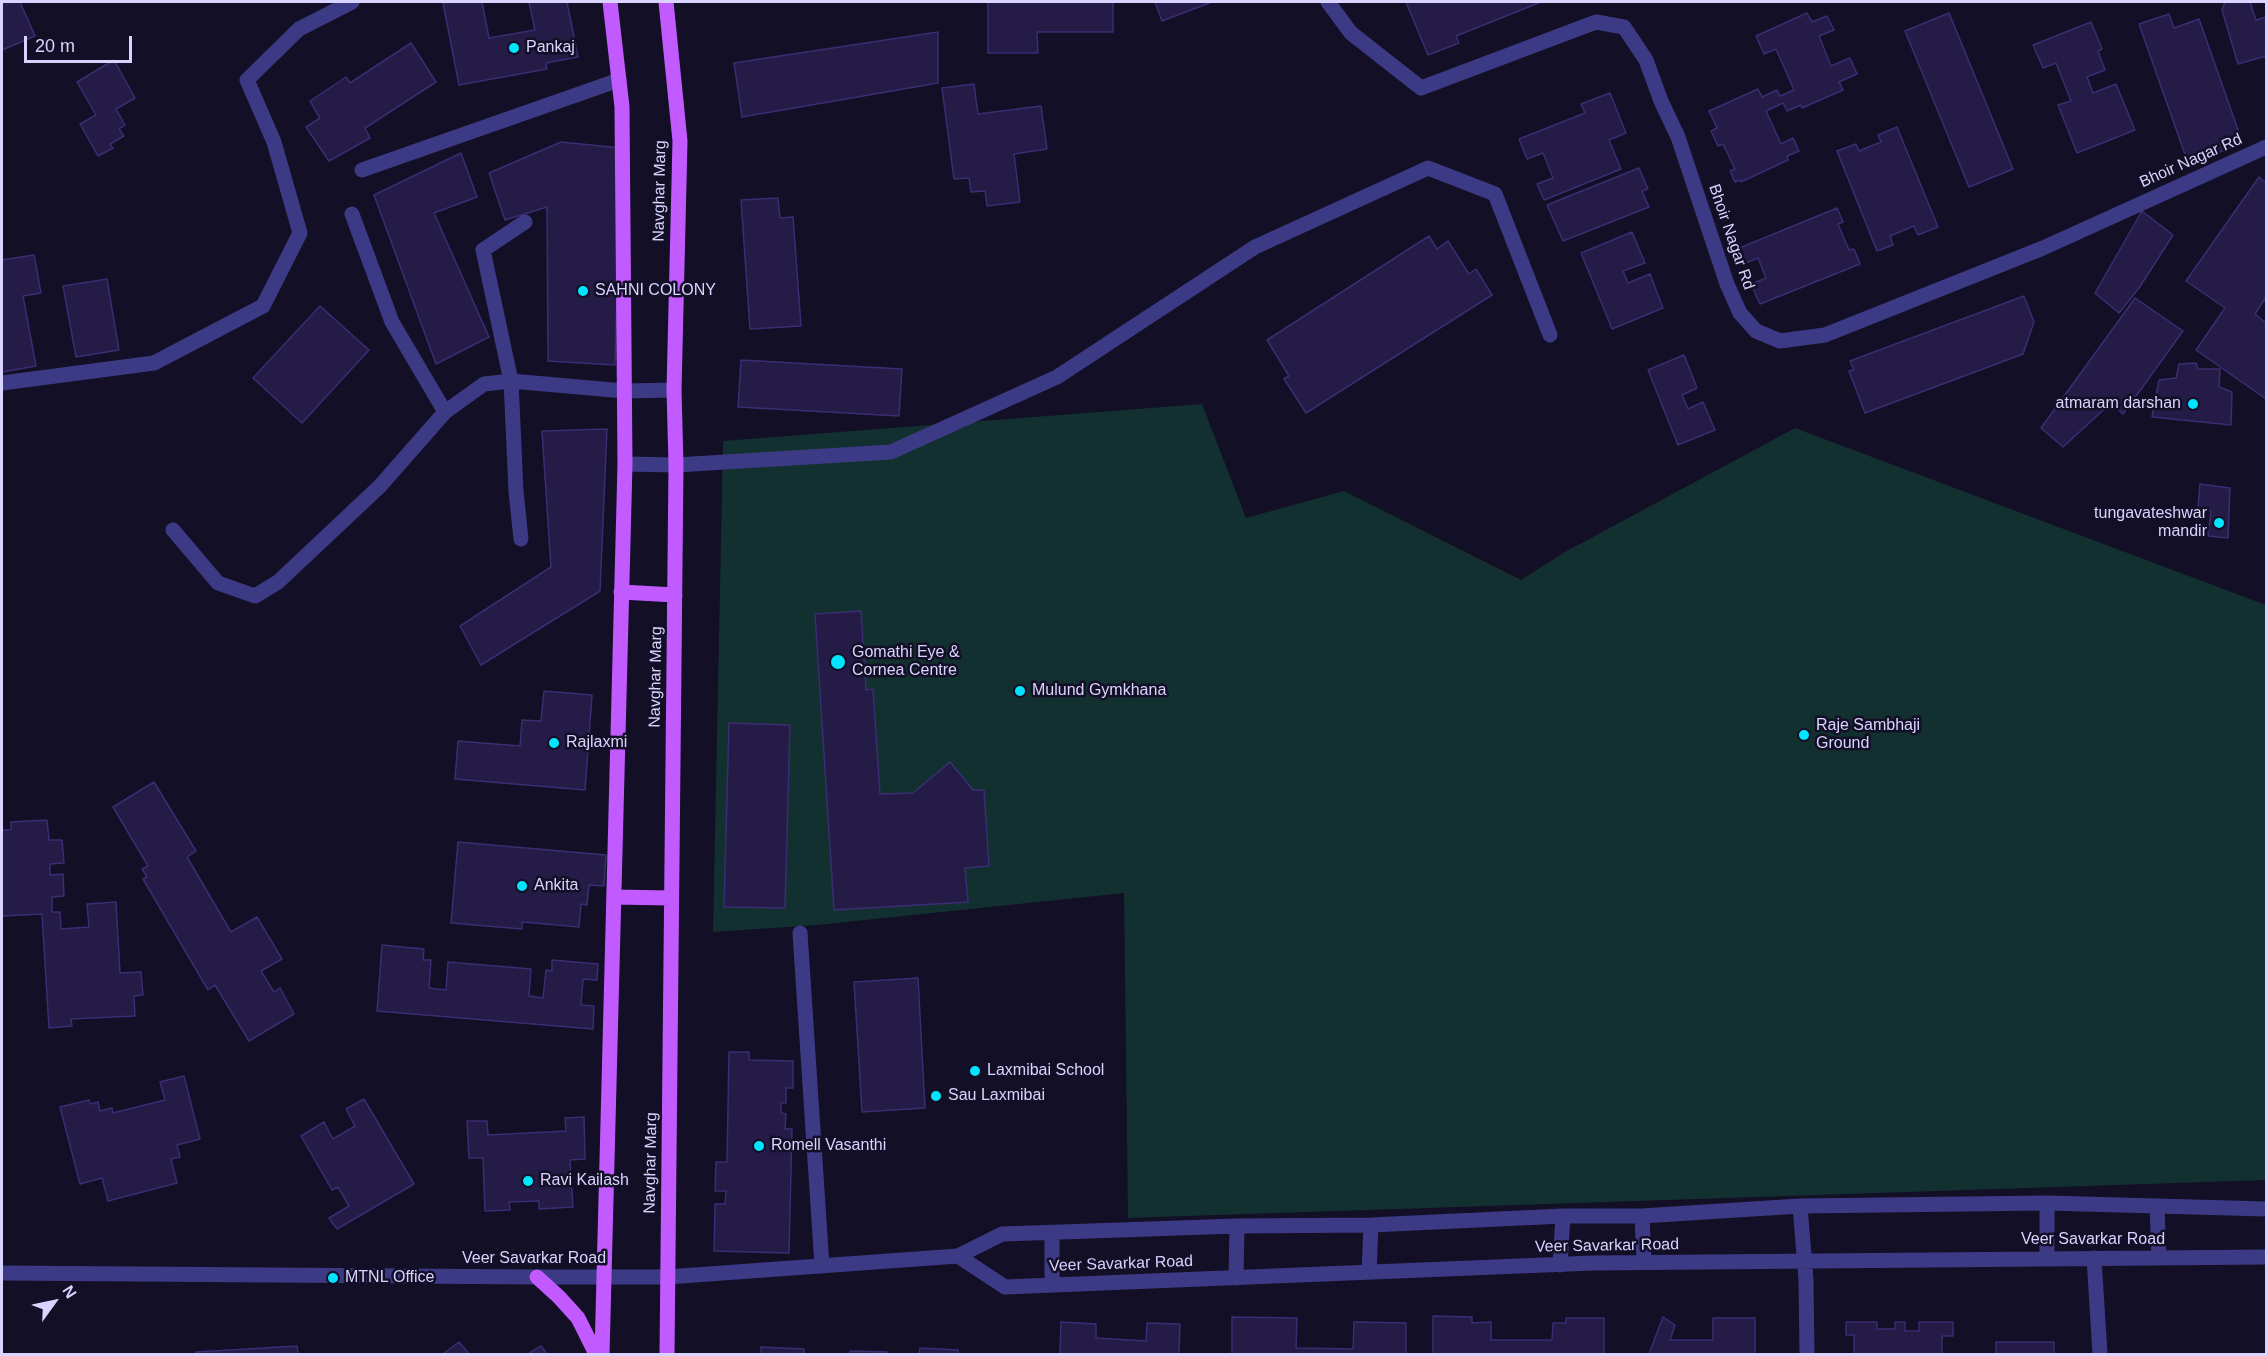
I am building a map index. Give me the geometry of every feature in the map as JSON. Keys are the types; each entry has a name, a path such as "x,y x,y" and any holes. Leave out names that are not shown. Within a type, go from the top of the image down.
{"main road":[{"path":"602,1354 625,464 622,107 610,2"},
{"name":"Navghar Marg","path":"666,2 680,141 674,390 676,465 667,1354"},
{"path":"621,592 675,595"},
{"path":"614,897 671,898"},
{"path":"537,1277 560,1297 578,1318 596,1354"}],"street":[{"path":"2,383 154,363 263,306 300,233 274,142 247,80 299,29 352,2"},
{"name":"Bhoir Nagar Rd","path":"1328,2 1351,33 1421,88 1596,22 1624,27 1646,60 1661,101 1678,137 1727,284 1740,313 1756,331 1780,341 1825,335 2021,257 2266,147"},
{"path":"362,170 619,80"},
{"path":"625,464 676,465 891,452 1058,377 1255,247 1428,168 1495,194 1550,335"},
{"path":"352,214 392,322 445,412"},
{"path":"521,539 516,491 511,381 483,250 525,222"},
{"path":"173,530 218,583 255,596 278,582 380,486 445,412 484,384 511,381 624,391 674,390"},
{"path":"800,933 822,1266"},
{"path":"2047,1203 2047,1258"},
{"name":"Veer Savarkar Road","path":"2,1273 668,1277 958,1256 1002,1234 1237,1226 1371,1225 1563,1216 1642,1216 1800,1206 2047,1203 2266,1209"},
{"path":"1800,1206 1806,1280 1807,1354"},
{"path":"2157,1207 2159,1257"},
{"path":"1560,1265 1563,1216"},
{"path":"1642,1216 1644,1262"},
{"path":"1369,1272 1371,1225"},
{"path":"1236,1278 1237,1226"},
{"path":"1052,1233 1052,1285"},
{"name":"Veer Savarkar Road","path":"958,1256 1005,1287 1644,1262 2266,1257"},
{"path":"2094,1258 2100,1354"}],"green space":[{"name":"Raje Sambhaji Ground","path":"1202,404 1246,518 1344,491 1521,580 1565,552 1795,428 2266,605 2266,1180 1128,1218 1124,893 817,925 713,932 723,441"}],"building":[{"path":"2,2 20,2 35,36 2,50"},
{"name":"Pankaj","path":"482,2 489,38 535,30 529,2 567,2 578,57 546,63 547,69 459,85 443,3"},
{"path":"988,2 1113,2 1113,32 1037,32 1038,53 988,53"},
{"path":"1155,2 1212,2 1162,21"},
{"path":"1406,2 1541,2 1456,36 1459,43 1428,55"},
{"path":"2225,2 2250,2 2256,20 2266,17 2266,56 2238,64 2222,10"},
{"path":"1807,13 1812,22 1827,16 1834,30 1819,36 1831,66 1850,58 1857,74 1839,82 1843,90 1802,108 1801,105 1787,111 1783,103 1766,111 1781,144 1793,138 1799,151 1787,156 1788,160 1741,182 1740,180 1735,182 1730,171 1735,169 1723,144 1718,146 1711,131 1717,128 1709,111 1758,89 1762,97 1777,90 1780,96 1794,90 1776,49 1764,54 1756,36"},
{"path":"1949,13 2013,169 1969,187 1905,31"},
{"path":"2169,14 2174,28 2199,19 2243,144 2188,163 2139,24"},
{"path":"2091,22 2102,49 2098,51 2105,70 2087,77 2093,93 2116,84 2135,130 2077,153 2058,105 2071,101 2056,63 2043,68 2033,45"},
{"path":"938,32 938,83 742,117 734,63"},
{"path":"411,43 436,82 365,128 370,138 329,161 306,127 320,118 310,101 346,77 350,83"},
{"path":"114,60 135,98 116,109 125,125 119,129 124,136 110,144 113,148 98,156 80,124 96,115 77,82"},
{"path":"974,84 978,114 1041,106 1047,149 1014,154 1020,202 987,206 985,191 971,192 969,178 954,179 942,88"},
{"path":"1610,93 1626,133 1609,140 1621,169 1544,200 1537,184 1553,178 1543,153 1527,159 1519,139 1585,113 1581,104"},
{"path":"1897,127 1938,227 1918,235 1914,226 1890,236 1893,245 1877,251 1837,151 1856,144 1859,151 1881,142 1878,135"},
{"name":"SAHNI COLONY","path":"561,142 621,148 615,365 548,361 547,207 505,220 489,173"},
{"path":"461,153 477,197 434,213 489,337 436,364 374,195"},
{"path":"1639,168 1648,189 1642,191 1649,207 1563,241 1547,205"},
{"path":"2259,177 2266,183 2266,297 2255,314 2266,323 2266,399 2196,350 2225,308 2186,281"},
{"path":"778,198 780,218 793,217 801,326 750,329 741,200"},
{"path":"1837,208 1843,222 1838,224 1849,250 1854,249 1860,264 1760,304 1751,284 1766,278 1758,258 1743,264 1737,249"},
{"path":"2142,211 2173,235 2139,288 2119,313 2095,293"},
{"path":"1632,232 1645,263 1623,271 1628,283 1650,274 1663,308 1612,329 1581,253"},
{"path":"1429,236 1437,249 1448,241 1469,274 1476,269 1492,295 1306,413 1284,379 1289,376 1267,340"},
{"path":"34,255 41,293 23,296 36,366 2,372 2,260"},
{"path":"107,279 119,350 76,357 63,286"},
{"path":"2024,296 2034,322 2023,354 1865,413 1849,371 1854,370 1850,361"},
{"path":"2135,298 2183,331 2123,414 2111,403 2063,447 2041,428"},
{"path":"320,306 369,350 302,423 253,378"},
{"path":"1684,355 1697,388 1682,395 1688,409 1703,402 1715,430 1678,445 1648,370"},
{"path":"741,360 902,369 899,416 738,407"},
{"name":"atmaram darshan","path":"2196,363 2198,369 2220,369 2219,387 2232,392 2231,425 2152,417 2159,380 2176,378 2179,364"},
{"path":"607,429 600,591 481,665 460,626 551,567 542,431"},
{"name":"tungavateshwar mandir","path":"2200,484 2230,488 2228,538 2208,536 2211,511 2198,508"},
{"path":"861,611 866,690 873,689 880,794 913,793 950,762 973,790 984,790 989,866 965,868 968,902 834,910 815,614"},
{"name":"Rajlaxmi","path":"544,691 592,695 585,790 455,779 458,741 520,746 522,720 541,721"},
{"path":"729,723 790,725 785,908 724,907"},
{"path":"154,782 196,851 187,857 231,932 257,917 282,959 261,971 274,992 280,988 294,1014 249,1041 215,985 208,990 143,879 147,877 142,869 148,866 113,807"},
{"path":"47,820 49,840 62,840 64,863 50,864 50,875 63,874 64,896 52,897 52,912 60,912 61,929 89,927 87,904 116,902 120,973 141,972 143,995 134,996 135,1016 71,1019 72,1026 49,1028 42,914 2,916 2,830 11,830 11,822"},
{"name":"Ankita","path":"458,842 606,855 604,886 589,885 587,905 581,904 579,927 522,922 522,929 451,923"},
{"path":"382,945 424,949 423,960 431,960 429,988 446,990 448,962 531,969 529,996 543,998 546,970 552,971 552,960 598,964 597,980 583,979 581,1005 594,1006 593,1029 377,1011"},
{"path":"918,978 925,1108 862,1112 854,982"},
{"name":"Romell Vasanthi","path":"729,1052 749,1052 749,1060 793,1061 793,1088 786,1088 786,1103 781,1103 781,1113 786,1114 785,1129 792,1129 789,1253 714,1251 715,1204 725,1204 726,1191 715,1191 716,1162 727,1162"},
{"path":"184,1076 200,1139 177,1145 180,1157 171,1159 177,1183 108,1201 102,1178 80,1184 60,1107 89,1100 90,1104 98,1102 100,1111 112,1108 113,1113 165,1100 160,1082"},
{"path":"364,1099 414,1184 337,1229 329,1218 349,1206 338,1187 332,1190 301,1136 324,1122 333,1139 355,1126 346,1109"},
{"name":"Ravi Kailash","path":"584,1117 585,1159 570,1160 573,1207 539,1209 539,1201 509,1202 510,1210 485,1211 483,1158 469,1158 467,1121 487,1121 488,1135 566,1131 565,1118"},
{"path":"1433,1316 1472,1317 1472,1323 1491,1322 1491,1340 1552,1340 1553,1323 1566,1323 1566,1318 1604,1318 1604,1354 1433,1354"},
{"path":"1232,1317 1297,1318 1296,1348 1353,1349 1354,1322 1406,1323 1406,1354 1232,1354"},
{"path":"1663,1317 1675,1325 1670,1340 1713,1340 1713,1318 1755,1318 1755,1354 1649,1354"},
{"path":"1061,1322 1096,1324 1096,1338 1146,1341 1147,1323 1180,1324 1179,1354 1060,1354"},
{"path":"1846,1322 1877,1322 1877,1329 1895,1329 1895,1322 1905,1322 1905,1331 1919,1331 1919,1322 1953,1322 1953,1336 1942,1336 1942,1354 1854,1354 1854,1335 1846,1335"},
{"path":"459,1342 469,1354 443,1354"},
{"path":"1996,1342 2054,1342 2054,1354 1996,1354"},
{"path":"297,1346 298,1354 197,1354 196,1352"},
{"path":"541,1346 547,1354 528,1354"},
{"path":"761,1347 804,1349 804,1354 761,1354"},
{"path":"920,1348 958,1350 958,1354 919,1354"},
{"path":"850,1351 887,1352 887,1354 850,1354"}],"place":[{"name":"Pankaj","path":"514,48"},
{"name":"SAHNI COLONY","path":"583,291"},
{"name":"atmaram darshan","path":"2193,404"},
{"name":"tungavateshwar mandir","path":"2219,523"},
{"name":"Gomathi Eye & Cornea Centre","path":"838,662"},
{"name":"Mulund Gymkhana","path":"1020,691"},
{"name":"Raje Sambhaji Ground","path":"1804,735"},
{"name":"Rajlaxmi","path":"554,743"},
{"name":"Ankita","path":"522,886"},
{"name":"Laxmibai School","path":"975,1071"},
{"name":"Sau Laxmibai","path":"936,1096"},
{"name":"Romell Vasanthi","path":"759,1146"},
{"name":"Ravi Kailash","path":"528,1181"},
{"name":"MTNL Office","path":"333,1278"}]}
